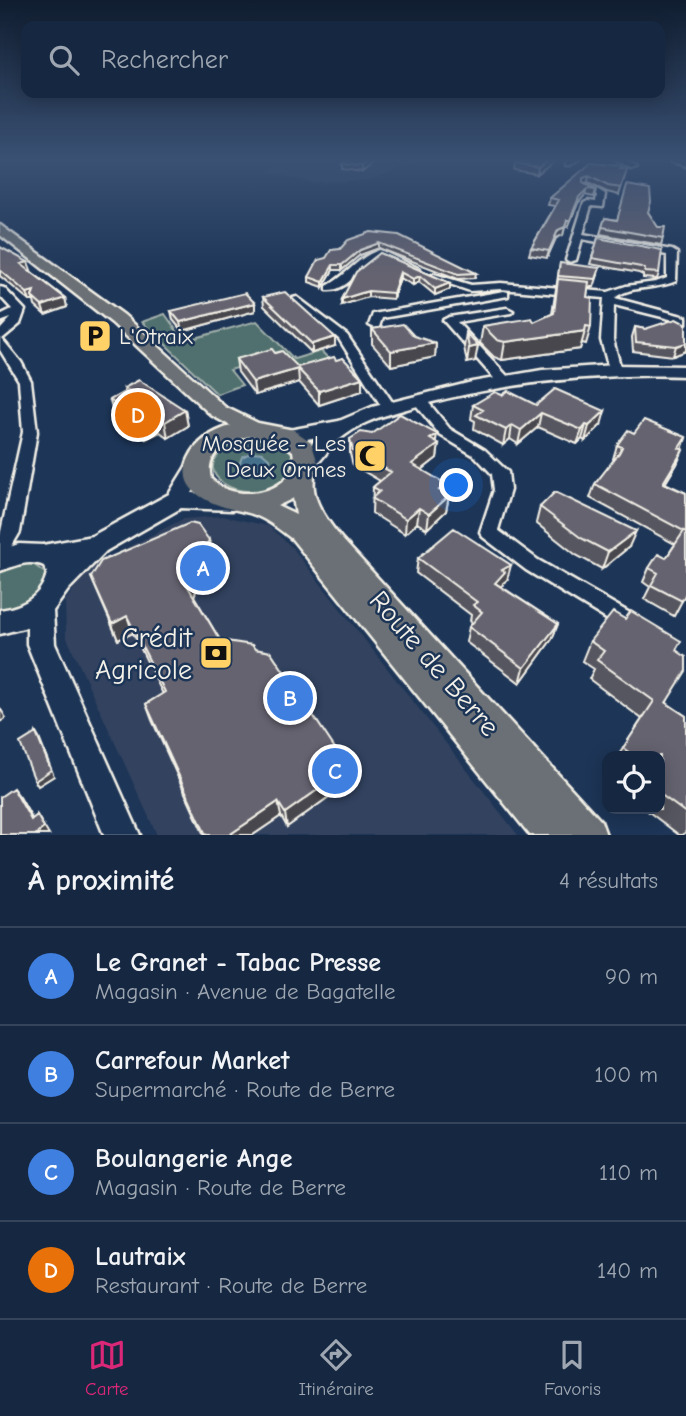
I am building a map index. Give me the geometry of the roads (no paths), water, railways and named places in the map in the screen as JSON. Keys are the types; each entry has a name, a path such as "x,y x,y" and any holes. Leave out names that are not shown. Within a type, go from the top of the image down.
{"main road":[{"path":"0,229 118,320 190,388 229,418 253,429"},
{"path":"190,388 202,407 212,434 203,455 197,477 204,488 216,496 241,502 279,495 304,470 303,446 290,436 273,430 253,429 222,437 203,455"},
{"name":"Route de Berre","path":"304,470 308,513 331,545 587,835"},
{"name":"Route de Berre","path":"241,502 287,521 301,532 555,835"}],"street":[{"path":"571,260 588,203 600,205 602,198"},
{"path":"579,236 672,253 672,279 663,285 628,286 610,298 605,322 605,343 615,369"},
{"path":"331,288 344,283 360,261 380,253 455,285 539,288 610,298 686,320"},
{"path":"0,290 19,310"},
{"path":"375,325 377,316 432,305 500,293 533,297"},
{"path":"297,300 343,337 390,409"},
{"path":"432,305 504,381"},
{"path":"0,319 19,310"},
{"path":"0,336 16,322 19,310"},
{"path":"449,320 506,310"},
{"path":"0,551 11,532 30,432 25,381 2,349"},
{"path":"304,470 326,440 343,426 361,417 419,400 504,381 561,373 615,369 686,371"},
{"path":"419,400 445,432 480,453 500,472 502,491 489,532 532,565 639,629"},
{"path":"290,436 343,426"},
{"path":"177,500 203,455"},
{"path":"4,622 40,607 59,582 97,544 177,500 241,502"},
{"path":"11,532 36,553 58,565 59,582"},
{"path":"0,561 97,544"},
{"path":"40,607 41,644 122,835"},
{"path":"4,622 41,644"}],"place":[{"name":"L'Otraix","path":"95,336"},
{"name":"Lautraix","path":"138,415"},
{"name":"Mosquée - Les Deux Ormes","path":"370,456"},
{"name":"Le Granet - Tabac Presse","path":"203,568"},
{"name":"Crédit Agricole","path":"216,653"},
{"name":"Carrefour Market","path":"290,698"},
{"name":"Boulangerie Ange","path":"335,771"}]}
